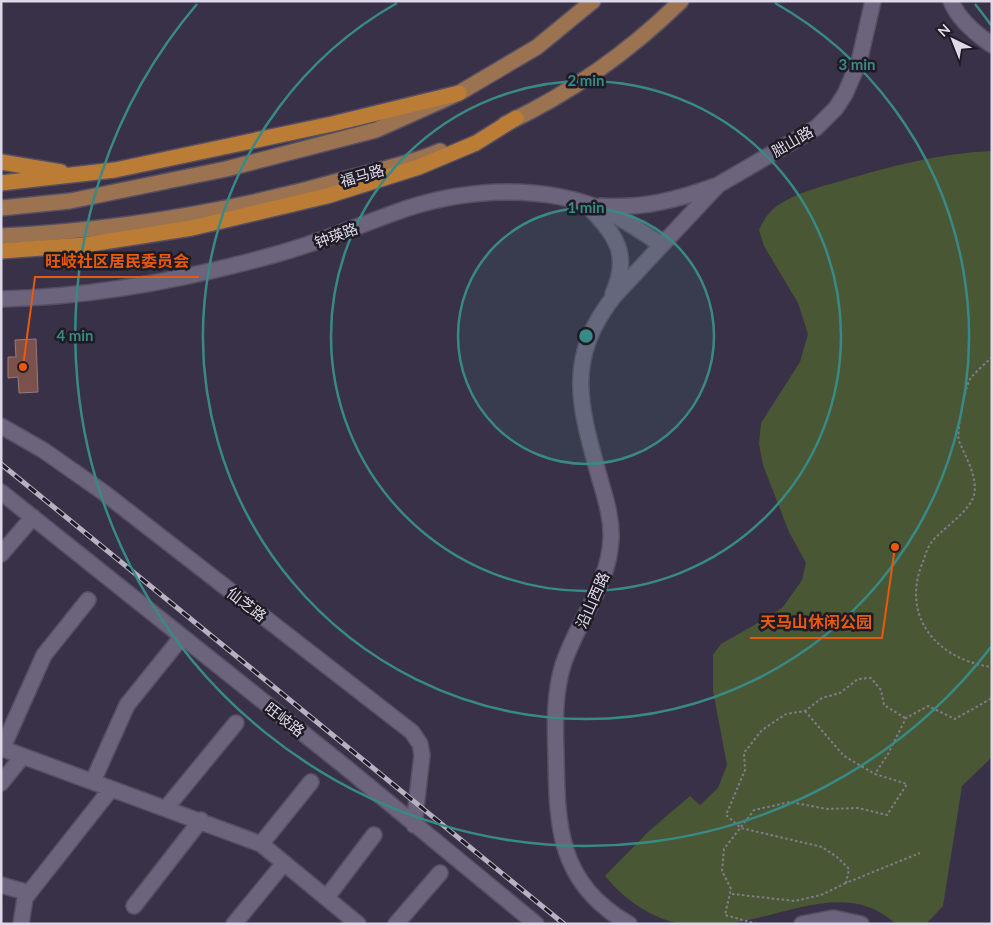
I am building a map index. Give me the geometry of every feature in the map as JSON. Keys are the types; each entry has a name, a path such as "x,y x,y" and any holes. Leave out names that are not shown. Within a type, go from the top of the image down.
{"highway":[{"path":"1,183 115,170 332,124 460,93"},
{"path":"9,251 84,245 192,228 327,196 444,156 476,143 516,118"},
{"path":"1,162 75,173 115,170"}],"main road":[{"path":"1,208 70,201 226,169 376,130 460,93 537,47 593,1"},
{"name":"福马路","path":"1,236 53,233 153,222 302,192 432,155 516,118 565,92 648,31 681,1"}],"street":[{"name":"胐山路","path":"660,244 718,185 816,128 836,108 845,94 859,62 873,1"},
{"path":"951,1 955,10 978,35 992,45"},
{"path":"587,205 643,206 678,199 718,185"},
{"name":"钟瑛路","path":"1,299 70,294 132,286 227,268 327,240 406,209 469,195 503,192 549,196 587,205 618,217 660,244"},
{"path":"587,205 619,247 620,271 608,304"},
{"name":"沿山西路","path":"629,924 599,903 580,880 570,863 561,838 556,804 555,730 558,685 567,654 604,575 610,549 609,516 586,428 580,378 582,361 589,338 608,304 660,244"},
{"name":"仙芝路","path":"1,426 43,450 103,492 412,732 421,749 419,790 414,825"},
{"name":"旺岐路","path":"1,492 181,638 343,765 536,924"},
{"path":"1,554 33,517"},
{"path":"88,600 44,655 2,748 111,789 167,807 261,844 327,896 352,922"},
{"path":"93,781 130,700 181,638"},
{"path":"167,807 236,723"},
{"path":"1,783 23,756"},
{"path":"261,844 311,782"},
{"path":"22,924 25,898 111,789"},
{"path":"134,906 201,820"},
{"path":"327,896 374,835"},
{"path":"234,924 284,863"},
{"path":"396,924 440,873"},
{"path":"1,885 29,893"},
{"path":"802,924 833,918 861,924"}],"path":[{"path":"992,357 969,380 958,439 972,470 974,496 958,519 930,543 919,572 915,604 931,638 954,657 992,667"},
{"path":"846,883 849,869 837,856 822,846 741,828 726,815 745,770 744,753 762,730 786,714 805,712 822,698 840,693 858,679 871,678 881,690 884,705 906,718"},
{"path":"875,774 888,754 906,718 928,706 956,719 992,698"},
{"path":"757,924 725,915 731,894 722,871 724,850 754,810 790,802 828,809 858,808 887,815 907,784 875,774 844,756 805,712"},
{"path":"731,894 768,896 795,901 821,895 920,853"}],"green space":[{"path":"992,151 992,757 962,786 943,906 926,924 896,924 878,911 858,904 838,902 796,908 727,924 680,924 656,916 628,899 605,876 649,831 690,796 700,805 718,788 727,765 713,691 713,655 721,644 783,607 802,580 806,563 789,532 763,465 759,444 761,423 800,362 808,334 798,303 764,246 759,230 766,216 777,206 792,197 808,191 916,161 954,154"}],"building":[{"path":"36,339 38,392 19,393 18,377 8,378 8,357 16,357 15,340"}],"railway":[{"path":"1,464 564,924"}],"place":[{"name":"旺岐社区居民委员会","path":"23,367"},
{"name":"天马山休闲公园","path":"895,547"}]}
